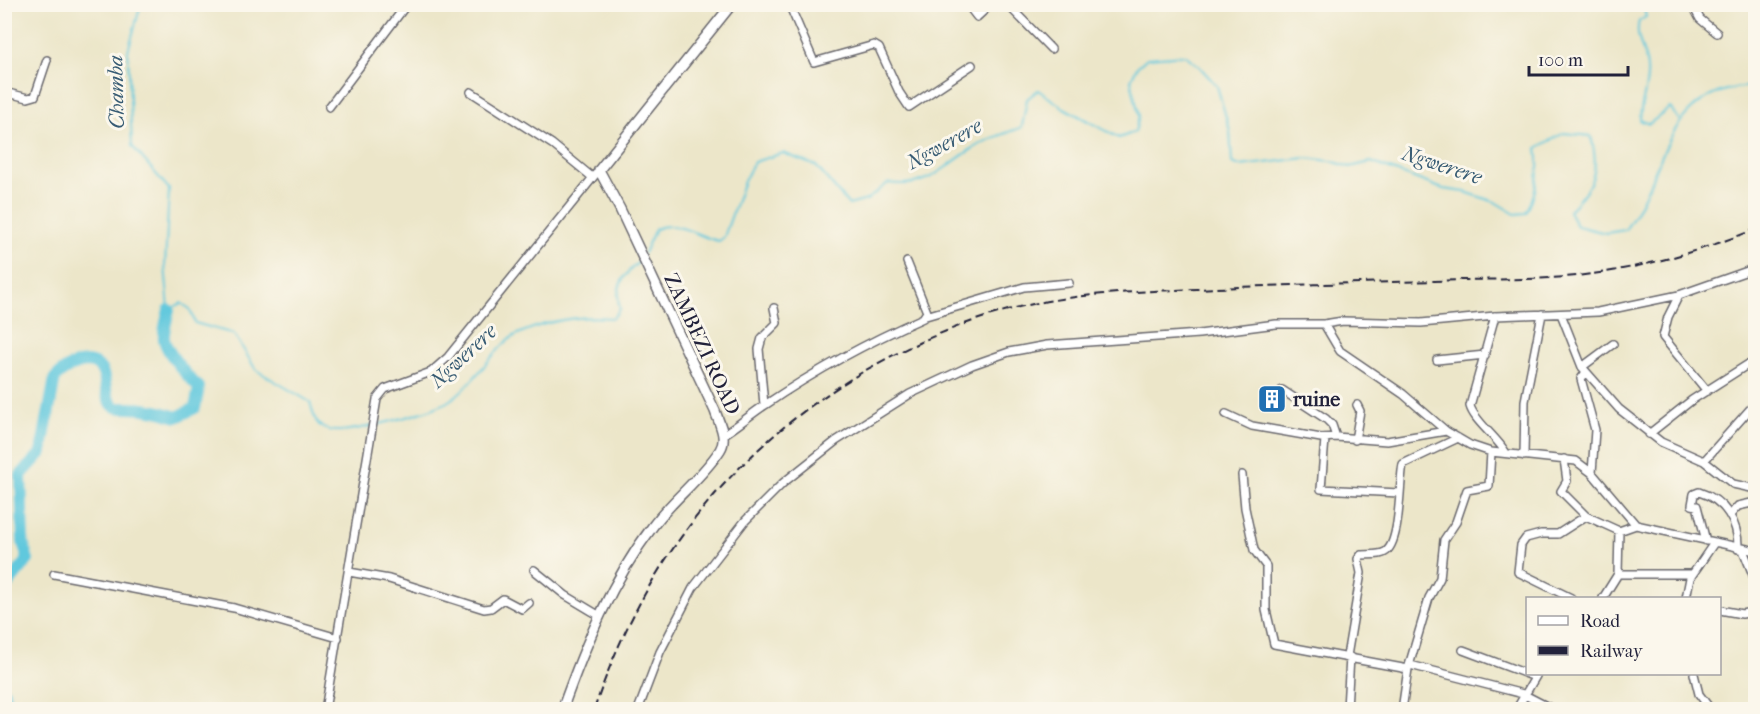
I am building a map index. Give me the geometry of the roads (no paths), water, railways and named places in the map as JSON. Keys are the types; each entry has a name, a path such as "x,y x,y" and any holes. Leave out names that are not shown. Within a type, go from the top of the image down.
{"main road":[{"path":"596,173 732,4"},
{"name":"ZAMBEZI ROAD","path":"562,710 600,616 642,541 668,507 721,448 723,435 639,250 596,173"}],"street":[{"path":"328,107 407,4"},
{"path":"789,4 814,62 874,45 879,48 899,92 909,107 972,65"},
{"path":"967,4 977,17 991,4"},
{"path":"1007,4 1051,49"},
{"path":"1692,4 1700,19 1717,33"},
{"path":"4,92 28,98 35,96 48,60"},
{"path":"325,710 349,572 373,411 377,399 385,389 431,372 448,357 596,173 471,92"},
{"path":"907,262 923,300 926,316"},
{"path":"638,710 660,652 693,588 745,521 783,483 836,441 910,394 972,365 1009,352 1047,345 1200,334 1276,324 1324,324 1343,321 1421,323 1495,316 1598,312 1679,296 1755,268"},
{"path":"723,435 764,405 872,341 926,316 1024,287 1069,283"},
{"path":"1679,296 1668,317 1663,338 1707,391"},
{"path":"764,405 759,348 762,338 777,323 774,308"},
{"path":"1524,456 1525,401 1542,314"},
{"path":"1562,314 1584,369 1611,403 1660,442 1704,461 1733,484 1755,489"},
{"path":"1495,316 1471,409 1496,437 1506,453"},
{"path":"1324,324 1340,351 1403,394 1446,431 1479,449 1491,452 1576,461 1592,473 1636,525"},
{"path":"1592,473 1595,430 1581,379 1584,369 1612,344"},
{"path":"1437,360 1485,355"},
{"path":"1649,434 1707,391 1747,365 1755,363"},
{"path":"1282,390 1326,419 1332,425 1336,437"},
{"path":"1355,440 1360,411 1356,405"},
{"path":"1704,461 1750,408"},
{"path":"1226,414 1252,426 1325,438 1397,441 1446,431"},
{"path":"1325,438 1321,489 1399,494"},
{"path":"1347,708 1349,656 1361,573 1358,556 1386,552 1398,520 1399,494 1406,461 1426,455 1458,438"},
{"path":"1402,710 1409,667 1429,598 1440,578 1444,540 1458,518 1467,490 1490,486 1491,452"},
{"path":"1564,459 1567,481 1561,491 1586,516 1619,531 1636,525 1755,551"},
{"path":"1242,475 1245,508 1254,550 1266,566 1266,610 1274,644 1409,667 1523,694 1554,710"},
{"path":"1706,541 1697,506 1692,505 1694,494 1699,492 1731,514 1741,549 1755,582"},
{"path":"1731,514 1738,506 1755,502"},
{"path":"1569,597 1518,572 1520,550 1526,538 1541,534 1558,534 1586,516"},
{"path":"1604,597 1618,574 1619,531"},
{"path":"1686,597 1692,574 1714,543"},
{"path":"534,570 565,595 600,616"},
{"path":"349,572 389,579 484,609 490,608 503,599 522,609 529,603"},
{"path":"54,574 234,608 338,638"},
{"path":"1618,574 1692,574"},
{"path":"1721,610 1742,614 1755,611"},
{"path":"1463,650 1526,672"},
{"path":"1516,710 1523,694 1536,675"},
{"path":"1694,675 1698,694 1711,710"}],"waterway":[{"name":"Chamba","path":"141,4 128,51 132,146 169,189 165,266 169,309"},
{"path":"1643,4 1646,17 1639,21 1638,33 1647,75 1640,120 1649,124 1670,108 1679,119"},
{"name":"Ngwerere","path":"644,253 655,229 663,226 680,227 719,241 724,237 744,181 754,162 783,153 816,166 849,205 867,200 888,183 916,183 927,179 984,142 1022,127 1027,99 1038,90 1064,108 1119,138 1135,132 1139,116 1131,80 1137,67 1147,58 1185,55 1198,65 1217,86 1230,131 1232,163 1240,166 1305,158 1331,161 1350,167 1371,162 1443,189 1465,192 1495,202 1515,214 1526,213 1533,198 1538,173 1537,148 1564,133 1591,136 1595,159 1593,177 1584,193 1569,211 1577,226 1606,233 1625,230 1639,207 1671,136 1685,117 1702,101 1725,90 1756,86"},
{"name":"Ngwerere","path":"169,310 181,303 190,309 195,323 234,334 256,370 310,402 315,419 323,428 337,431 352,430 407,417 447,402 466,387 500,348 516,335 563,320 588,317 613,318 620,309 618,294 621,282 640,261"},
{"name":"Ngwerere","path":"4,589 28,560 23,542 21,475 41,453 55,378 59,374 71,366 85,362 92,363 102,371 107,395 117,408 146,409 177,417 195,408 199,387 173,358 164,339 169,310"},
{"name":"Ngwerere","path":"4,692 9,710"}],"railway":[{"path":"594,710 608,671 643,597 664,562 712,497 740,467 796,417 852,378 943,332 1031,304 1102,294 1256,286 1577,276 1655,262 1756,229"}],"place":[{"name":"ruine","path":"1272,399"}]}
